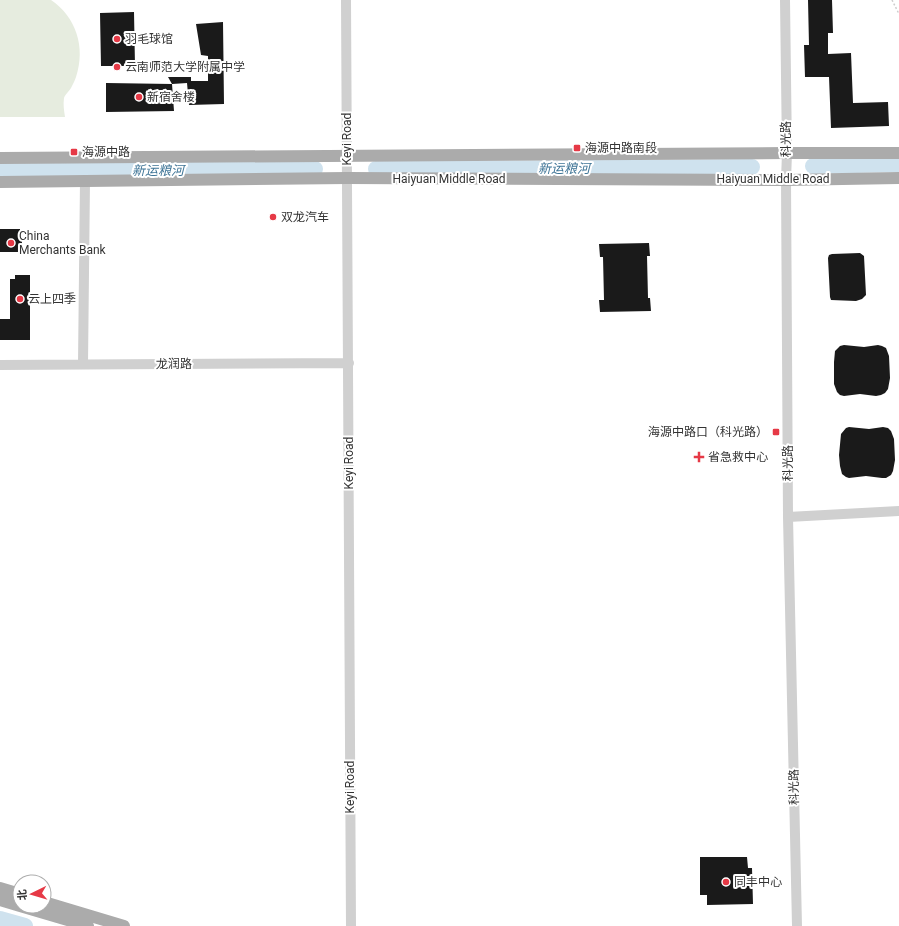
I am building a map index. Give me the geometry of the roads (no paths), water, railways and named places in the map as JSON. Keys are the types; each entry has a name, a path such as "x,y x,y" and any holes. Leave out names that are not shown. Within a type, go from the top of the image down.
{"main road":[{"name":"Haiyuan Middle Road","path":"0,158 899,153"},
{"name":"Haiyuan Middle Road","path":"0,182 347,178 786,180 899,178"},
{"path":"0,888 12,892"},
{"path":"0,900 12,904"},
{"path":"52,906 85,923"},
{"path":"51,914 85,923 124,926"}],"street":[{"name":"Keyi Road","path":"346,0 351,926"},
{"name":"科光路","path":"785,0 788,517 797,926"},
{"path":"83,364 85,181"},
{"name":"龙润路","path":"0,365 349,364"},
{"path":"788,517 899,511"}],"water":[{"path":"0,912 18,917 16,926 6,926 0,924"}],"waterway":[{"name":"新运粮河","path":"813,166 899,164"},
{"name":"新运粮河","path":"376,169 752,167"},
{"name":"新运粮河","path":"0,170 315,169"},
{"path":"0,919 25,926"}],"place":[{"name":"羽毛球馆","path":"117,39"},
{"name":"云南师范大学附属中学","path":"117,67"},
{"name":"新宿舍楼","path":"139,97"},
{"name":"海源中路南段","path":"577,148"},
{"name":"海源中路","path":"74,152"},
{"name":"双龙汽车","path":"273,217"},
{"name":"China Merchants Bank","path":"11,243"},
{"name":"云上四季","path":"20,299"},
{"name":"海源中路口（科光路）","path":"776,432"},
{"name":"省急救中心","path":"699,457"},
{"name":"同丰中心","path":"726,882"}]}
